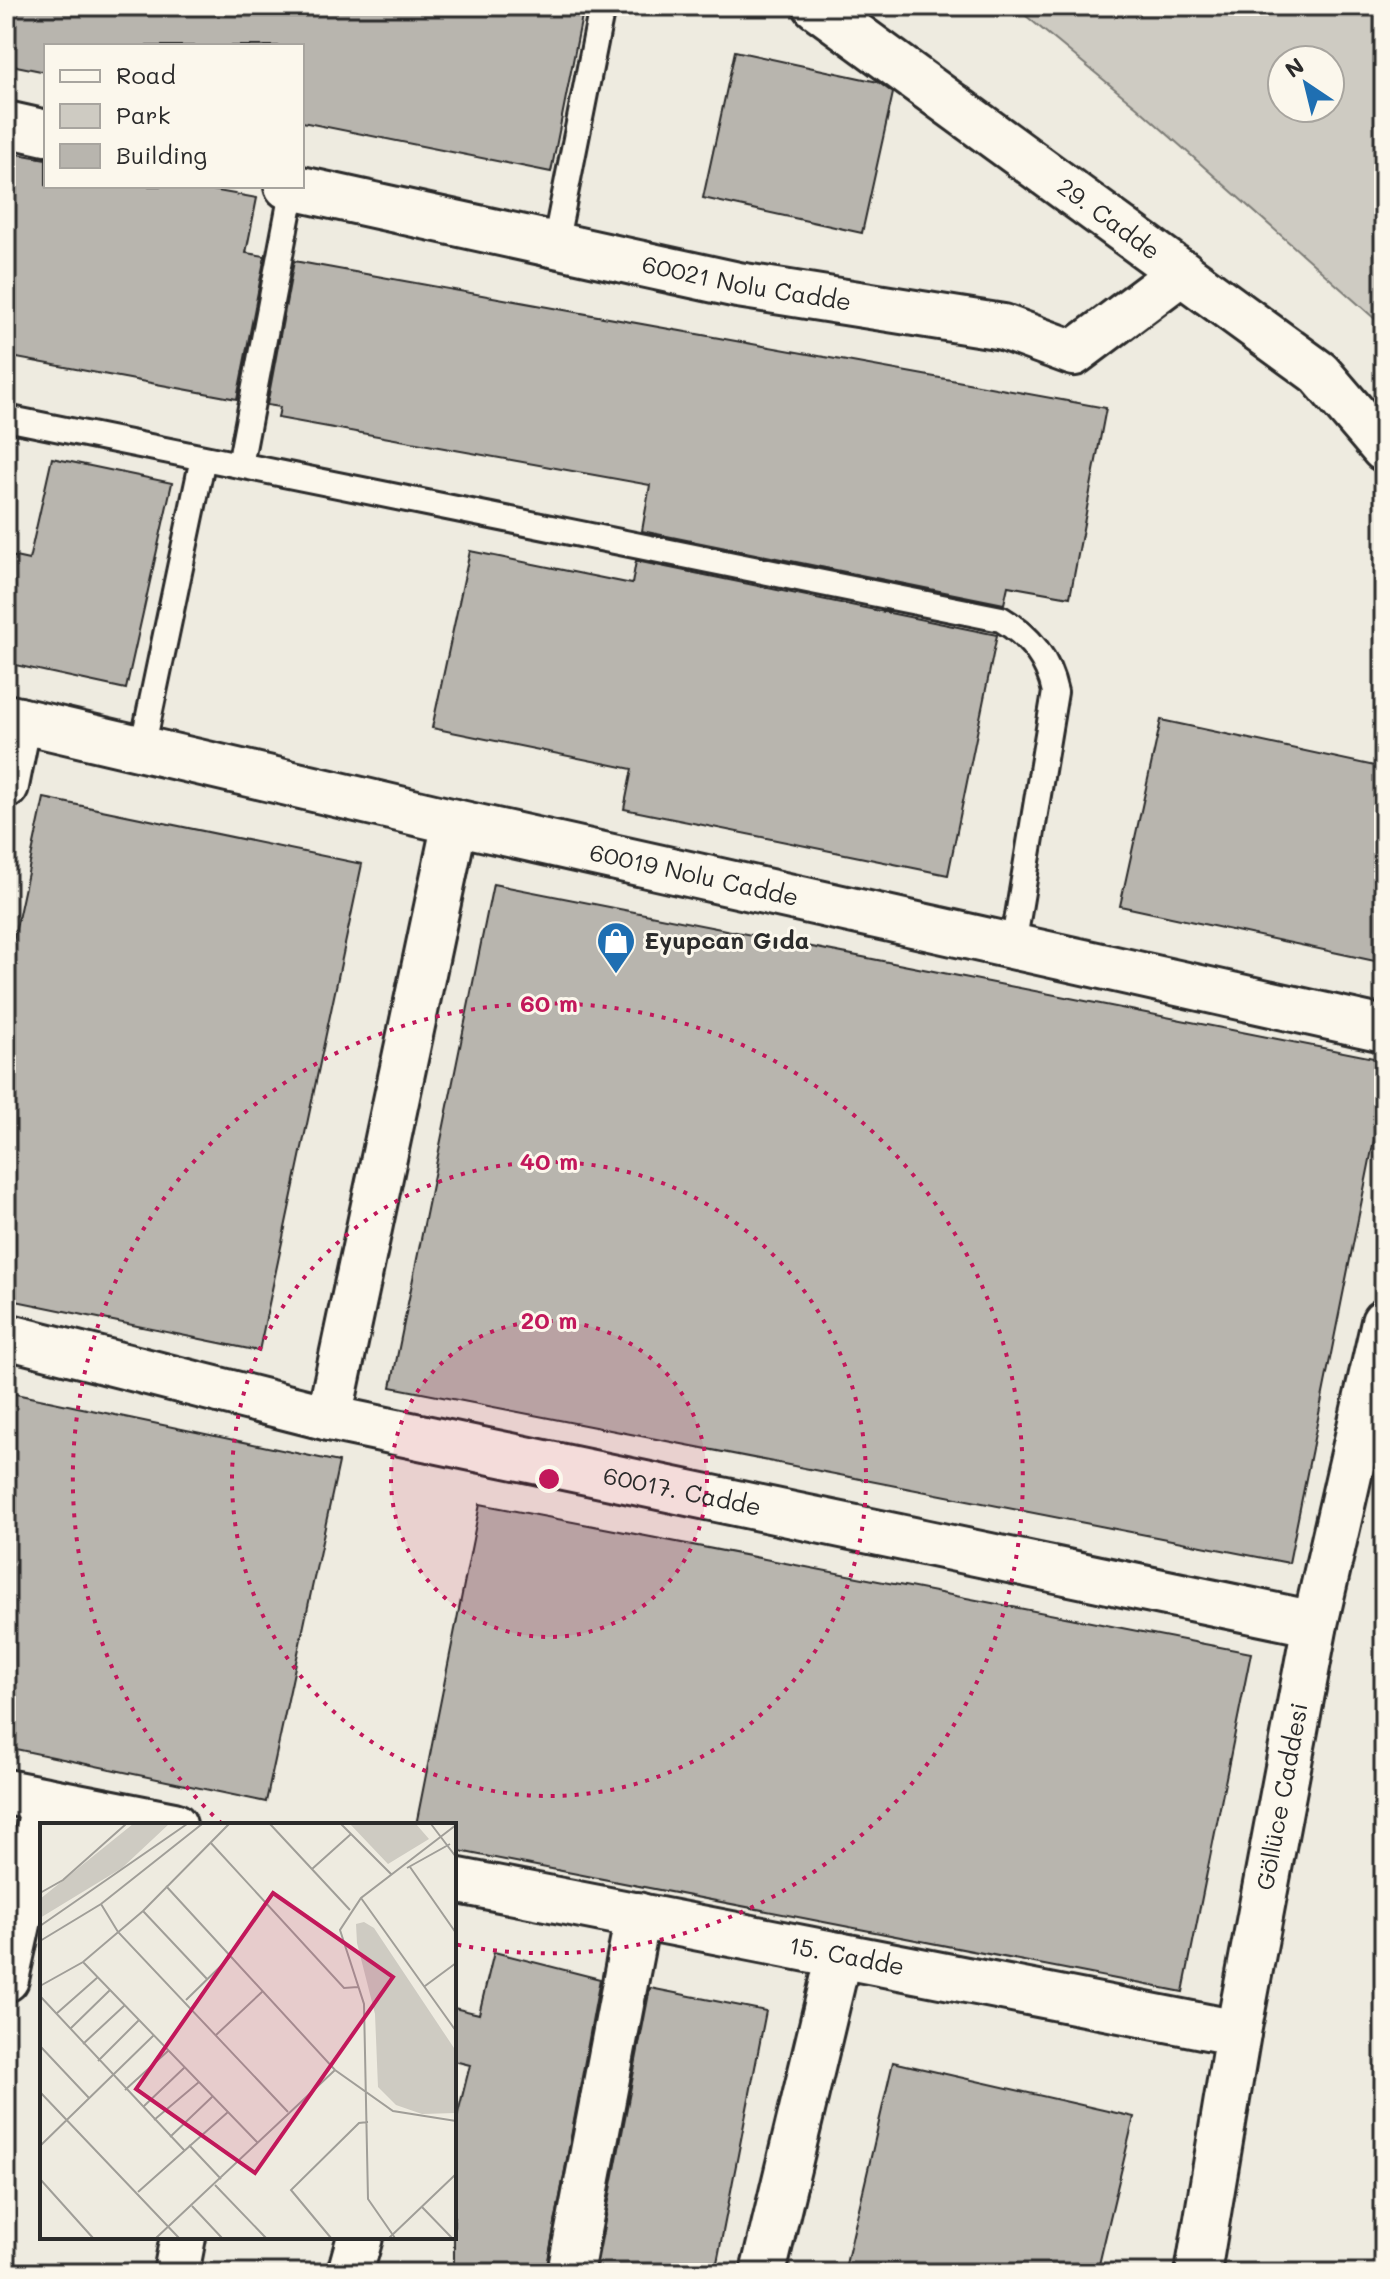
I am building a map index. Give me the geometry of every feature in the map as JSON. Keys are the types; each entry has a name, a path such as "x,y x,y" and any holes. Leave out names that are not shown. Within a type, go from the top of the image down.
{"street":[{"name":"29. Cadde","path":"816,6 1319,373 1384,449"},
{"path":"6,124 44,133"},
{"name":"60021 Nolu Cadde","path":"295,188 738,285 1003,327 1074,353 1182,272"},
{"path":"6,786 12,719"},
{"name":"60019 Nolu Cadde","path":"12,719 455,822 1384,1029"},
{"path":"329,1418 455,822"},
{"name":"Göllüce Caddesi","path":"1198,2273 1238,2033 1315,1624 1384,1322"},
{"name":"60017. Cadde","path":"6,1336 329,1418 1315,1624"},
{"path":"6,1979 26,1796 164,1823"},
{"name":"15. Cadde","path":"456,1883 638,1915 1238,2033"},
{"path":"570,2273 638,1915"},
{"path":"763,2273 839,1955"},
{"path":"176,2273 183,2239"},
{"path":"350,2273 359,2239"}],"lane":[{"path":"555,245 601,12 607,6"},
{"path":"240,465 290,188"},
{"path":"6,418 1001,619 1017,629 1043,657 1055,692 1013,946"},
{"path":"142,749 203,458"}],"green space":[{"path":"1014,6 1384,6 1384,327 1138,108"}],"building":[{"path":"6,6 584,6 551,172 304,122 304,44 44,44 44,72 6,64"},
{"path":"735,51 878,82 893,93 862,233 703,198"},
{"path":"6,152 44,159 44,188 201,188 257,198 246,253 265,256 237,399 6,356"},
{"path":"294,261 1106,408 1070,597 1008,586 1004,604 642,531 650,485 278,418 280,407 267,405"},
{"path":"52,458 172,483 126,689 6,663 6,555 29,560"},
{"path":"470,551 632,584 636,561 997,635 948,875 624,809 632,769 432,728"},
{"path":"1161,720 1384,768 1384,963 1120,906"},
{"path":"44,798 362,864 259,1351 6,1299 6,975"},
{"path":"493,884 1384,1060 1384,1090 1289,1563 391,1387"},
{"path":"6,1392 339,1462 266,1802 6,1747"},
{"path":"480,1504 1251,1653 1183,1992 456,1850 456,1823 416,1823"},
{"path":"494,1952 600,1979 546,2273 454,2273 456,2121 470,2065 456,2062 456,2008 479,2014"},
{"path":"650,1988 766,2011 715,2273 595,2273"},
{"path":"893,2062 1134,2117 1097,2273 844,2273"}],"place":[{"name":"Eyupcan Gıda","path":"616,975"}]}
